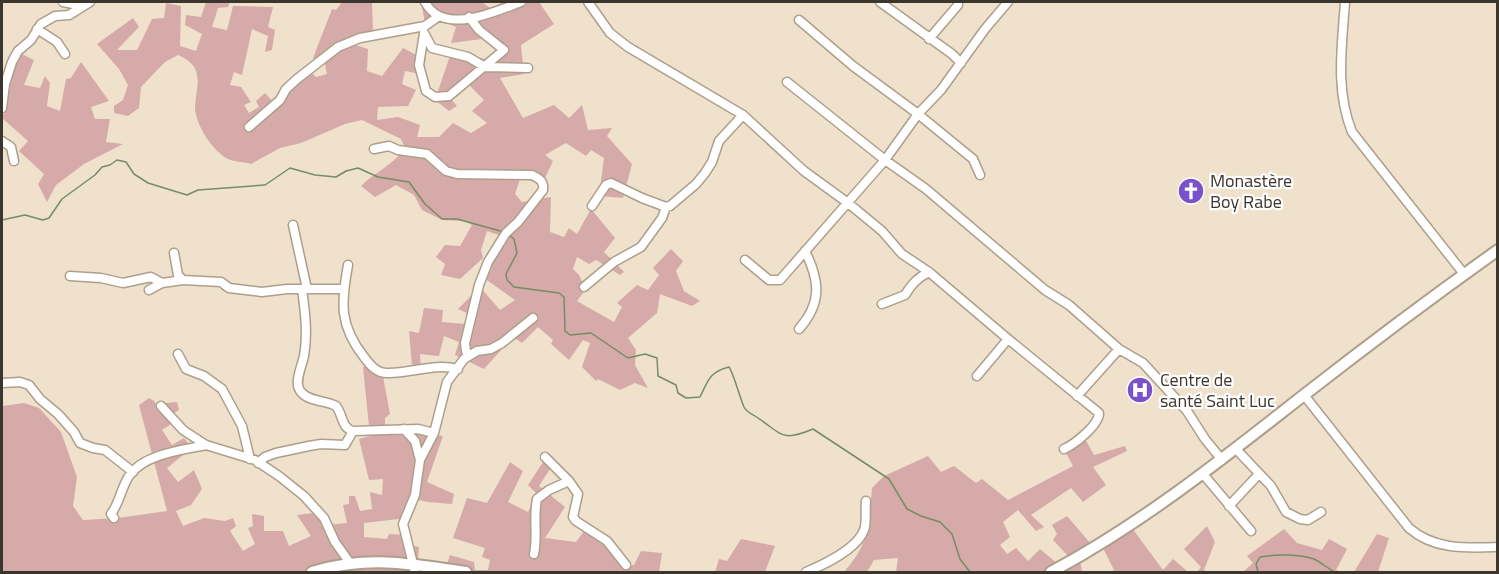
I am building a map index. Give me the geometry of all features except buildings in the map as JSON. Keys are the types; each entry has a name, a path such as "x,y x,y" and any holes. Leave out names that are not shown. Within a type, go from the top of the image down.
{"main road":[{"path":"1051,573 1109,540 1203,474 1497,250"},
{"path":"312,573 350,563 386,562 413,569 466,573"}],"street":[{"path":"63,2 78,5 87,3"},
{"path":"425,2 429,10 452,20 481,17 521,2"},
{"path":"588,2 610,33 628,47 743,115 804,171 848,202 882,231 902,254 929,272 1100,416 1079,440 1064,449"},
{"path":"880,2 961,63"},
{"path":"744,260 769,280 780,280 885,160 918,114 941,90 985,28 1008,2"},
{"path":"1345,2 1340,83 1343,104 1352,132 1464,274"},
{"path":"2,108 3,85 18,51 49,19 69,15 87,3"},
{"path":"929,39 958,5"},
{"path":"249,127 280,100 286,89 297,79 338,47 360,38 424,30 439,16"},
{"path":"424,30 419,65 426,91 435,97 449,96 504,50 479,30 469,17"},
{"path":"799,20 853,66 918,114 973,159 980,175"},
{"path":"37,29 57,42 65,54"},
{"path":"424,30 432,48 468,57 485,67 528,68"},
{"path":"787,82 885,160 926,189 1045,290 1069,305 1119,349 1143,363 1187,411 1222,460"},
{"path":"592,206 606,185 611,183 642,198 666,207 670,206 696,184 705,173 712,162 719,141 743,115"},
{"path":"2,141 11,147 14,161"},
{"path":"374,149 389,146 398,150 427,154 446,171 458,174 532,175 540,179 543,184 543,190 518,222 506,233 488,262 479,285 465,343 469,355"},
{"path":"584,286 614,262 641,247 662,218 666,207"},
{"path":"293,225 304,289 306,319 306,340 297,385 300,392 307,397 336,406 348,430 418,429 434,433"},
{"path":"799,329 812,310 817,286 816,274 805,251"},
{"path":"174,254 178,275 183,280"},
{"path":"348,265 344,289 344,320 348,334 378,372 387,374 441,366 458,369"},
{"path":"882,304 906,295 912,284 929,272"},
{"path":"70,276 101,278 123,283 151,277 162,283"},
{"path":"149,290 162,283 183,280 221,282 229,288 262,292 344,289"},
{"path":"413,569 410,547 403,524 415,495 420,459 434,433 447,382 469,355 502,343 533,318"},
{"path":"977,376 1008,339"},
{"path":"1077,396 1119,349"},
{"path":"178,354 186,369 204,376 222,389 242,426 254,461"},
{"path":"2,383 20,382 29,385 74,432 80,443 105,450 133,472"},
{"path":"1304,395 1409,528 1417,535 1441,545 1497,547"},
{"path":"161,406 183,430 206,445 254,461 279,476 316,509 330,528 339,549 350,563"},
{"path":"404,429 416,441 420,459"},
{"path":"254,461 276,453 321,444 345,445 353,431"},
{"path":"114,518 111,514 133,472 149,460 206,445"},
{"path":"1236,449 1274,490 1282,508 1290,516 1308,520 1321,512"},
{"path":"545,457 569,481 578,494 573,517 607,541 626,565"},
{"path":"1203,474 1251,531"},
{"path":"1229,506 1260,474"},
{"path":"534,554 537,499 549,490 569,481"},
{"path":"806,573 840,554 857,539 864,530 866,501"}],"shaded area":[{"path":"206,2 230,2 228,7 218,8 212,27 227,30 233,6 273,7 268,27 275,30 272,50 265,52 268,36 252,29 242,75 234,72 230,85 241,87 251,102 244,105 249,113 259,107 256,101 265,93 275,104 286,93 304,66 316,77 327,74 325,64 313,58 332,9 336,10 342,2 372,2 373,32 352,36 352,44 368,49 367,71 382,76 403,48 426,60 421,74 405,71 402,84 416,90 408,106 378,107 377,120 398,117 420,125 417,137 439,137 453,123 471,133 487,123 472,111 484,100 468,84 450,98 457,106 449,111 435,100 451,53 491,60 498,46 482,39 451,43 456,27 438,19 425,23 421,2 482,2 493,10 502,2 539,2 554,24 521,45 524,74 500,78 523,118 554,105 569,118 582,105 588,130 612,128 607,136 632,164 623,198 599,196 604,158 591,150 586,156 566,143 545,155 553,161 545,178 520,179 515,194 522,202 551,197 550,232 564,237 569,228 577,234 591,209 615,238 604,252 624,272 620,275 596,260 589,264 577,257 573,269 586,289 577,301 614,322 622,307 617,303 637,285 648,290 659,275 653,268 671,249 683,261 676,271 684,291 700,301 692,306 660,294 657,313 628,338 636,350 635,365 648,388 635,383 620,390 598,379 596,381 582,367 590,343 583,340 569,360 551,344 553,340 538,327 522,343 513,337 484,369 455,355 459,342 444,336 439,356 420,354 421,369 412,366 409,331 419,333 424,308 443,310 442,322 466,324 469,314 458,309 480,287 500,310 515,300 484,278 492,269 490,266 504,237 487,231 481,250 483,258 460,279 441,275 445,264 436,257 445,245 460,246 472,225 464,221 442,220 422,210 414,195 396,185 375,197 361,186 400,154 405,148 401,139 362,120 345,124 301,143 280,148 251,164 228,159 216,150 201,128 195,106 198,82 196,70 187,60 178,55 165,62 141,87 139,108 128,116 114,113 114,106 123,100 128,85 119,69 97,44 133,18 139,27 117,50 137,50 152,19 164,18 166,3 181,6 180,46 196,51 202,34 185,25 186,15 201,17"},
{"path":"16,51 34,60 24,85 40,88 45,76 50,83 47,106 60,111 66,79 71,78 81,62 109,101 91,107 95,119 110,119 106,142 123,144 84,164 56,185 47,202 38,184 44,174 19,151 28,141 2,118 8,103 2,97"},
{"path":"381,366 390,414 385,418 385,426 443,436 427,482 454,494 452,504 409,498 407,518 364,523 364,537 387,539 389,534 407,535 406,544 419,547 418,560 447,564 450,555 474,562 475,570 488,570 490,560 482,557 485,548 453,538 467,498 487,503 510,462 523,471 508,502 528,512 537,494 528,485 547,456 554,463 539,486 565,507 545,538 576,542 584,531 609,549 624,566 634,565 641,551 662,553 659,572 2,572 2,406 24,403 39,408 61,432 77,477 73,506 83,520 167,511 139,405 149,398 156,404 177,402 179,410 171,415 174,422 162,430 172,445 184,438 192,448 167,468 178,482 194,470 202,489 191,505 176,511 183,526 204,518 225,521 233,518 236,526 230,531 243,551 255,544 248,528 253,526 252,514 264,516 264,531 283,531 289,546 311,536 297,515 322,512 327,525 347,523 343,505 349,504 349,496 355,496 360,511 372,509 370,492 382,495 383,479 369,480 359,439 370,436 363,367"},
{"path":"1084,437 1094,455 1125,446 1127,451 1093,467 1106,485 1083,502 1071,488 1031,515 1044,527 1036,531 1018,510 1003,522 1010,537 1000,545 1007,554 1016,548 1028,561 1040,549 1058,564 1069,557 1053,540 1057,534 1052,525 1067,516 1091,544 1132,528 1163,570 1173,559 1188,572 1110,572 1114,570 1103,548 1080,560 1082,572 896,572 898,558 874,560 867,572 844,572 859,552 867,533 872,488 884,476 928,456 941,472 954,466 976,483 982,479 1008,500 1073,466 1065,451"},
{"path":"1207,526 1215,542 1204,570 1207,572 1197,572 1201,567 1184,549"},
{"path":"1284,529 1297,543 1322,550 1329,539 1347,549 1336,570 1343,572 1243,572 1253,563 1247,556"},
{"path":"1377,534 1389,538 1378,572 1354,572"},
{"path":"741,539 775,546 765,572 715,572 719,559 727,561"}],"waterway":[{"path":"2,220 25,215 43,220 49,218 62,199 95,175 102,167 117,160 126,162 134,174 148,183 187,195 198,190 265,185 290,168 315,175 336,177 358,168 378,177 409,182 425,204 442,219 457,219 504,232"},
{"path":"508,234 514,239 517,253 506,274 507,280 514,287 559,293 564,297 565,331 570,335 591,333 628,358 645,354 657,358 658,376 676,385 678,393 686,398 700,397 713,374 729,367 747,411 783,435 795,435 813,429 889,479 907,509 940,522 952,534 960,559 970,572"},
{"path":"1258,572 1256,564 1260,557 1280,555 1314,559 1335,572"}],"place":[{"name":"Monastère Boy Rabe","path":"1191,191"},
{"name":"Centre de santé Saint Luc","path":"1140,390"}]}
